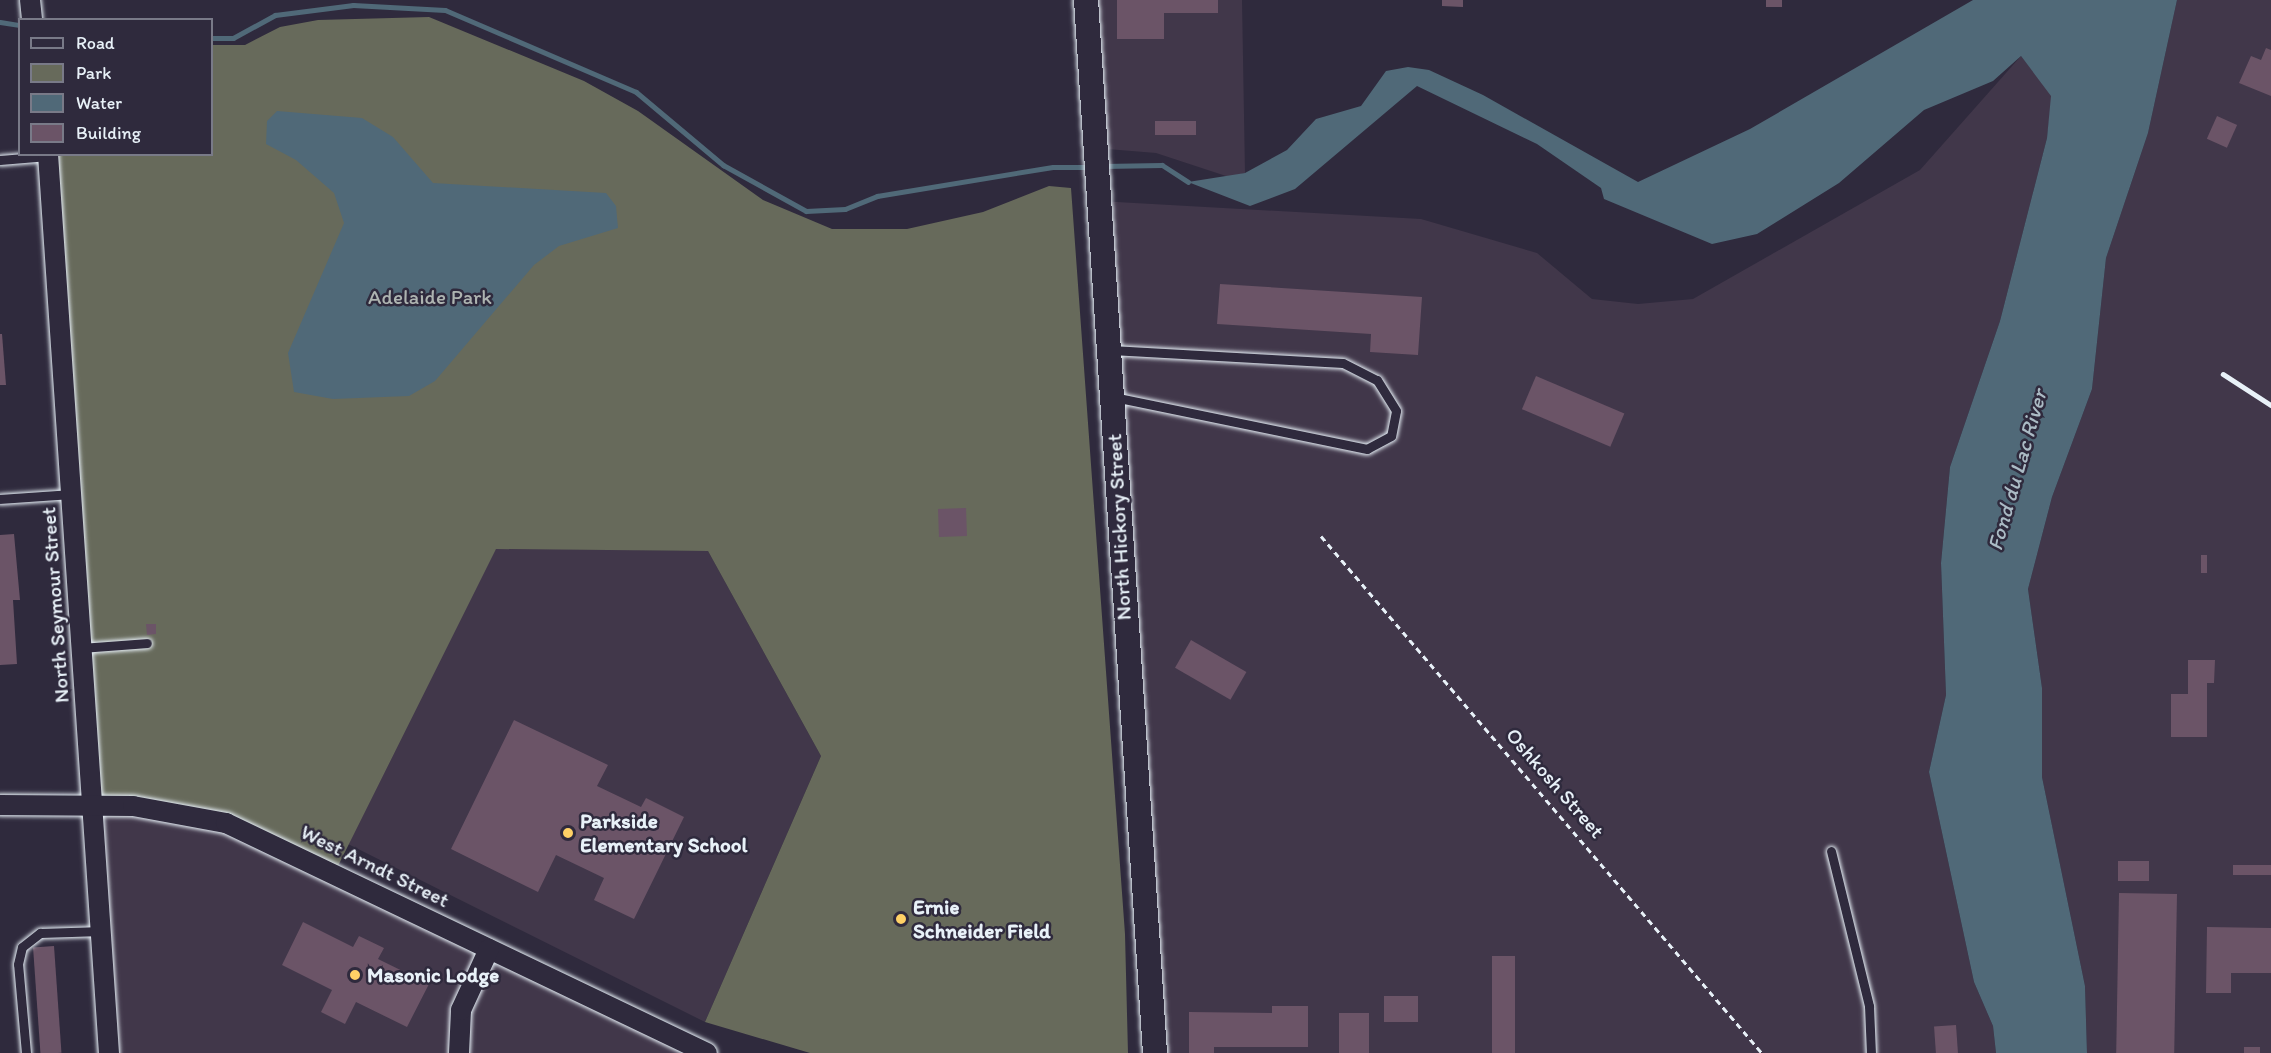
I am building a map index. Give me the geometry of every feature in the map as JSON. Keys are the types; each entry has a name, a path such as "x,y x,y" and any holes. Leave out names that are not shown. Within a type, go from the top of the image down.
{"street":[{"name":"North Hickory Street","path":"1086,0 1155,1053"},
{"name":"North Seymour Street","path":"48,156 109,1053"},
{"name":"West Arndt Street","path":"0,805 164,809 226,823 698,1051"},
{"path":"459,1053 461,1010 489,949"}],"lane":[{"path":"0,160 38,156"},
{"path":"1109,350 1343,363 1377,380 1396,411 1391,436 1367,450 1112,397"},
{"path":"0,499 71,494"},
{"path":"82,648 147,643"},
{"path":"1832,851 1869,1006 1871,1053"},
{"path":"26,1053 18,964 21,947 40,933 102,931"}],"path":[{"name":"Oshkosh Street","path":"1321,536 1762,1053"}],"shaded area":[{"path":"1086,0 1242,0 1245,173 1229,177 1156,153 1095,148"},
{"path":"2177,0 2271,0 2271,1053 2087,1053 2085,986 2042,777 2042,688 2028,589 2052,497 2092,389 2106,258 2148,133"},
{"path":"2021,56 2052,96 2047,138 2000,321 1950,467 1941,563 1946,695 1929,772 1974,982 1993,1026 1996,1053 1155,1053 1099,201 1421,219 1537,253 1592,299 1638,304 1693,299 1920,170"},
{"path":"496,548 708,551 821,756 705,1022 346,843"},
{"path":"93,806 194,814 707,1053 109,1053"}],"green space":[{"name":"Adelaide Park","path":"429,17 584,81 638,111 763,200 832,229 907,229 983,212 1049,186 1071,188 1125,934 1128,1053 810,1053 705,1022 821,756 708,551 496,549 335,872 269,840 93,806 48,156 213,156 213,45 245,45 280,27 318,20"}],"water":[{"name":"Fond du Lac River","path":"1973,0 2177,0 2148,133 2106,258 2092,389 2052,497 2028,589 2042,688 2042,777 2085,986 2087,1053 1996,1053 1993,1026 1974,982 1929,772 1946,695 1941,563 1950,467 2000,321 2047,138 2051,96 2021,56 1993,81 1924,110 1839,183 1757,234 1712,244 1604,199 1601,188 1537,144 1417,86 1295,189 1250,206 1188,182 1245,173 1287,150 1316,119 1361,106 1386,71 1408,67 1429,70 1483,95 1638,182 1750,129"},
{"path":"277,111 362,118 393,137 433,183 606,193 616,206 618,228 559,246 534,265 435,381 409,396 333,399 294,392 288,353 344,223 334,193 296,160 266,144 267,121"}],"building":[{"path":"1117,0 1218,0 1218,13 1164,13 1164,39 1117,39"},
{"path":"1442,0 1463,0 1463,7 1442,6"},
{"path":"1766,0 1782,0 1782,7 1766,7"},
{"path":"2266,48 2271,50 2271,96 2239,83 2251,56 2261,60"},
{"path":"2217,116 2237,125 2227,148 2207,139"},
{"path":"1155,121 1196,121 1196,135 1155,135"},
{"path":"1220,284 1422,297 1418,355 1370,352 1371,334 1217,324"},
{"path":"0,334 2,334 6,385 0,385"},
{"path":"1536,376 1624,414 1610,447 1522,409"},
{"path":"966,508 967,536 939,537 938,509"},
{"path":"14,534 20,600 13,600 17,664 0,665 0,535"},
{"path":"2201,555 2207,555 2207,573 2201,573"},
{"path":"146,624 156,624 156,634 147,635"},
{"path":"1191,640 1246,672 1230,700 1175,668"},
{"path":"2188,660 2215,660 2214,683 2207,683 2207,737 2171,737 2171,694 2188,694"},
{"name":"Parkside Elementary School","path":"514,720 608,765 597,786 641,807 646,798 684,817 634,919 594,900 604,878 556,855 538,892 451,849"},
{"path":"2118,861 2149,861 2149,881 2118,881"},
{"path":"2233,865 2271,865 2271,875 2233,875"},
{"path":"2119,893 2177,894 2174,1053 2116,1053"},
{"name":"Masonic Lodge","path":"303,922 353,947 359,936 384,948 378,959 429,984 407,1027 356,1002 345,1024 321,1012 332,990 282,965"},
{"path":"2207,927 2271,928 2271,973 2231,973 2231,993 2206,993"},
{"path":"54,946 61,1053 40,1053 33,947"},
{"path":"1492,956 1515,956 1515,1053 1492,1053"},
{"path":"1384,996 1418,996 1418,1022 1384,1022"},
{"path":"1272,1006 1308,1006 1308,1047 1214,1047 1214,1053 1189,1053 1189,1012 1272,1013"},
{"path":"1339,1013 1369,1013 1369,1053 1339,1053"},
{"path":"1956,1025 1958,1053 1936,1053 1934,1027"},
{"path":"2244,1047 2260,1047 2260,1053 2244,1053"}],"waterway":[{"path":"213,38 233,38 275,15 353,5 445,10 636,92 723,165 806,211 845,209 877,196 1053,167 1091,167"},
{"path":"0,22 18,25"},
{"path":"1103,166 1162,165 1188,182"}],"railway":[{"path":"2223,374 2271,405"}],"place":[{"name":"Parkside Elementary School","path":"568,833"},
{"name":"Ernie Schneider Field","path":"901,919"},
{"name":"Masonic Lodge","path":"355,975"}]}
